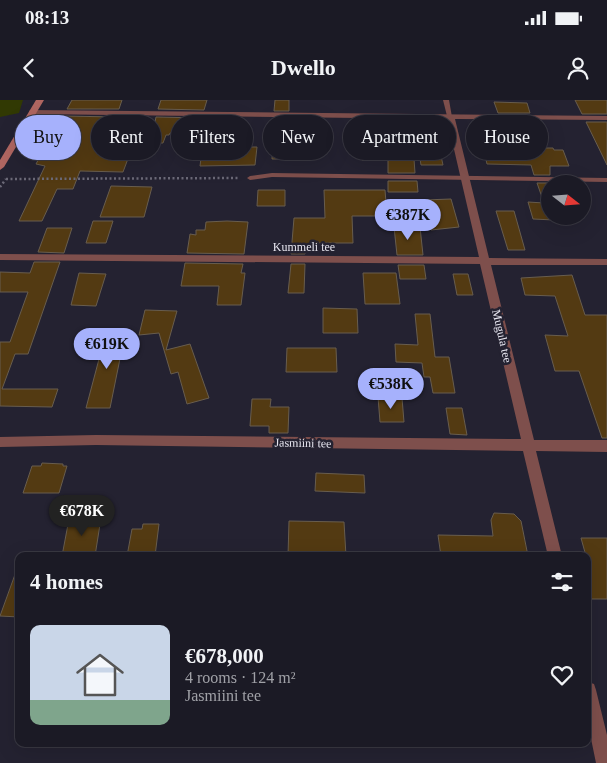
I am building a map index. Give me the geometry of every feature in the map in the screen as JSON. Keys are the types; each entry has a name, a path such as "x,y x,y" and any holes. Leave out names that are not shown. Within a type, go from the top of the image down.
{"main road":[{"path":"0,167 40,100"}],"street":[{"path":"33,112 346,115"},
{"path":"456,116 607,118"},
{"name":"Mugula tee","path":"456,140 554,552"},
{"name":"Kummeli tee","path":"0,257 607,262"},
{"name":"Jasmiini tee","path":"0,442 96,440 607,446"},
{"path":"591,703 605,763"}],"lane":[{"path":"446,100 450,115"},
{"path":"250,178 272,175 607,180"}],"path":[{"path":"5,179 250,178"}],"green space":[{"path":"0,100 23,100 19,113 0,117"}],"building":[{"path":"72,100 122,100 119,109 67,109"},
{"path":"161,100 207,100 204,110 158,109"},
{"path":"275,100 289,100 289,111 274,111"},
{"path":"575,100 607,100 607,114 582,114"},
{"path":"494,102 527,103 530,113 498,113"},
{"path":"81,116 91,117 91,160 128,160 123,172 80,171 73,189 57,189 42,221 19,221 45,166 36,164 38,160 81,160"},
{"path":"161,117 171,117 171,133 166,135 163,143 161,143"},
{"path":"586,122 607,122 607,165"},
{"path":"253,147 257,147 255,165 200,166 201,160 253,160"},
{"path":"548,148 553,148 554,150 563,150 569,166 550,166 550,175 534,175 531,165 487,164 486,160 548,160"},
{"path":"388,160 414,160 415,173 388,173"},
{"path":"420,160 442,160 443,165 421,165"},
{"path":"388,181 417,181 418,192 388,192"},
{"path":"537,183 541,183 541,194"},
{"path":"111,186 152,187 144,217 100,217"},
{"path":"258,190 285,190 285,206 257,206"},
{"path":"324,190 385,190 387,216 352,216 353,243 314,243 314,245 306,245 305,254 291,254 294,218 325,218"},
{"path":"451,199 459,227 431,230 424,200"},
{"path":"528,202 541,203 541,219 533,219"},
{"path":"496,211 514,211 525,250 508,250"},
{"path":"93,221 113,221 106,243 86,243"},
{"path":"206,222 248,222 244,254 187,253 190,234 196,235 196,230 205,230"},
{"path":"394,227 420,227 423,255 397,255"},
{"path":"47,228 72,228 64,253 38,252"},
{"path":"34,262 60,262 28,354 15,354 2,389 58,389 52,407 0,406 0,342 10,342 28,292 0,292 0,272 30,273"},
{"path":"185,263 243,264 241,273 245,273 241,305 217,305 219,286 181,286"},
{"path":"291,264 305,264 304,293 288,293"},
{"path":"398,265 424,265 426,279 400,279"},
{"path":"79,273 106,274 96,306 71,305"},
{"path":"363,273 396,273 400,304 365,304"},
{"path":"453,274 468,274 473,295 457,295"},
{"path":"572,275 585,315 607,315 607,438 602,438 579,371 555,371 545,335 568,336 555,296 525,295 521,278"},
{"path":"323,308 357,309 358,333 323,333"},
{"path":"145,310 177,311 166,350 190,344 209,398 187,404 178,372 171,374 159,333 139,335"},
{"path":"415,314 430,314 435,357 449,357 455,393 433,393 430,377 424,377 422,363 396,362 395,344 418,345"},
{"path":"107,329 126,329 110,408 86,408"},
{"path":"287,348 336,348 337,372 286,372"},
{"path":"378,397 402,398 404,422 380,422"},
{"path":"252,399 271,399 270,407 289,407 288,433 269,433 269,426 250,426"},
{"path":"446,408 462,408 467,435 450,434"},
{"path":"42,463 63,464 63,466 67,466 59,493 23,493 32,466 41,466"},
{"path":"316,473 364,475 365,493 315,491"},
{"path":"494,513 514,514 521,521 527,552 440,552 438,535 493,536 491,520"},
{"path":"101,518 96,552 63,552 69,519"},
{"path":"289,521 344,522 346,552 288,552"},
{"path":"143,524 159,524 156,552 128,552 132,529 142,529"},
{"path":"581,538 607,538 607,599 591,599 591,552 585,552"},
{"path":"15,575 15,617 0,616"}]}
